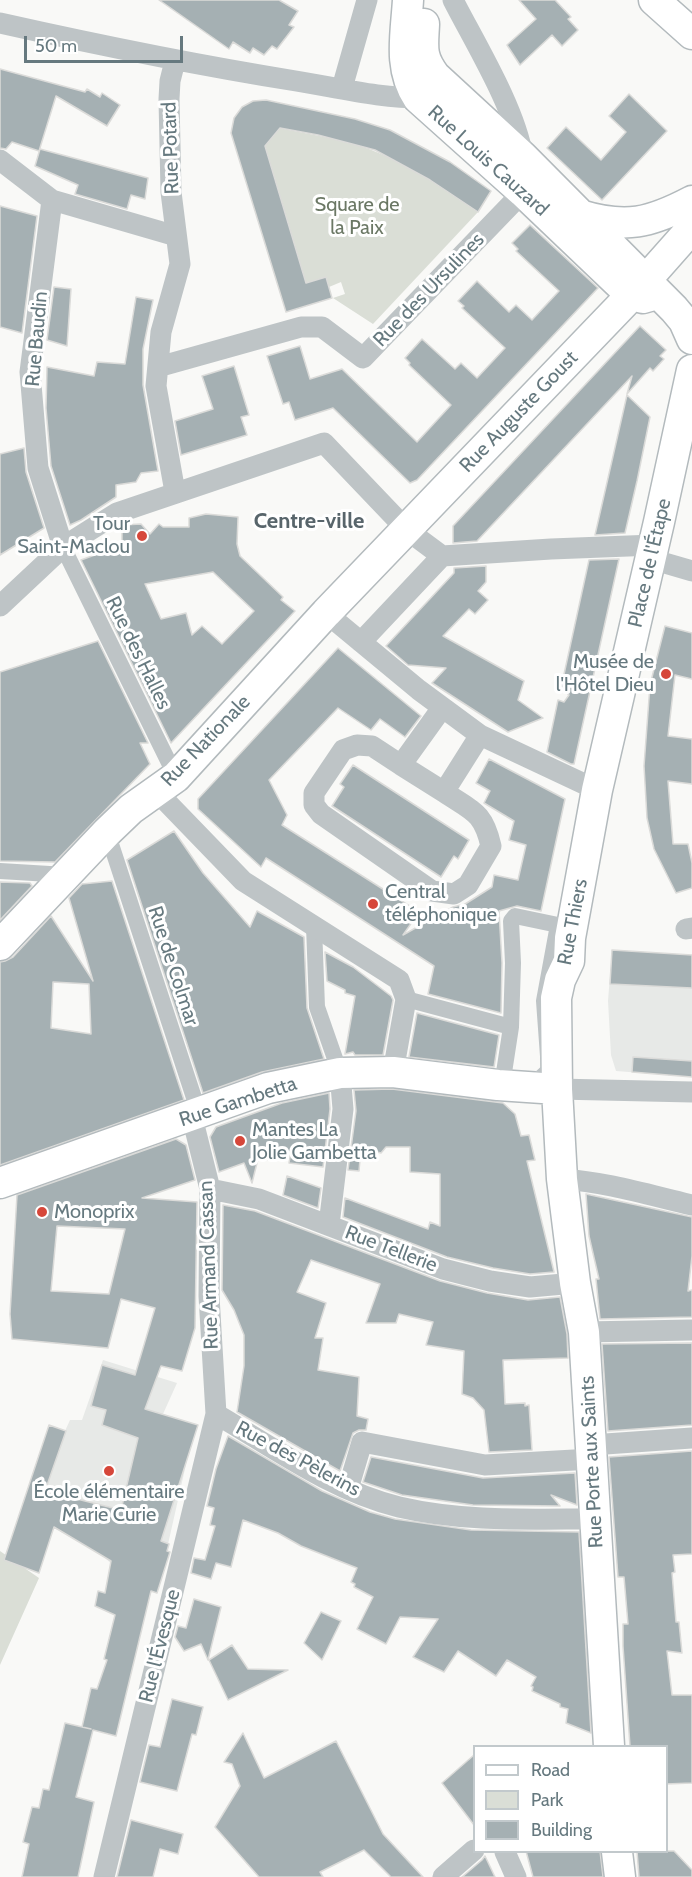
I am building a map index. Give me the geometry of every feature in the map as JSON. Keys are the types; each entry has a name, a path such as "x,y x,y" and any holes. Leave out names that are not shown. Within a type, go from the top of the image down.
{"main road":[{"path":"408,0 405,63 409,83 418,98"},
{"path":"425,0 423,44 425,61 435,76 580,215 644,289 680,315 692,339"},
{"path":"654,0 692,34"},
{"name":"Rue Louis Cauzard","path":"418,98 524,192 644,289"},
{"path":"580,215 610,223 626,223 661,215 692,201"},
{"name":"Rue Auguste Goust","path":"407,530 644,289 692,228"},
{"name":"Rue Auguste Goust","path":"644,289 692,253"},
{"name":"Place de l'Étape","path":"597,790 692,370"},
{"name":"Rue Nationale","path":"0,945 107,832 131,809 166,784 407,530"},
{"name":"Rue Thiers","path":"562,1179 556,1089 556,998 569,962 570,938 597,790"},
{"name":"Rue Gambetta","path":"0,1183 268,1088 339,1073 393,1072 498,1085 556,1089"},
{"name":"Rue Porte aux Saints","path":"562,1179 584,1332 609,1745"},
{"path":"617,1853 620,1877"}],"street":[{"path":"342,88 367,0"},
{"path":"453,0 520,138 523,158"},
{"name":"Rue Louis Cauzard","path":"0,23 175,61 418,98"},
{"name":"Rue Potard","path":"175,61 170,81 169,99 171,192 180,264 161,332 156,386 175,492"},
{"path":"418,98 457,98"},
{"path":"0,160 52,200 176,236"},
{"name":"Rue des Ursulines","path":"158,367 301,327 322,327 363,358 524,192"},
{"name":"Rue Baudin","path":"52,200 30,372 38,468 63,547"},
{"path":"0,606 63,547 117,513 324,444 407,530 442,556 551,549 652,552 692,572"},
{"name":"Rue des Halles","path":"63,547 166,784"},
{"path":"361,642 442,556"},
{"path":"326,613 442,708 480,735 597,790"},
{"path":"401,765 442,708"},
{"path":"444,792 480,735"},
{"path":"357,745 372,746 444,792 478,814 487,828 491,846 468,885 454,894 432,891 321,814 314,805 314,793 343,750 357,745"},
{"path":"166,784 243,881 399,980 406,999 393,1072"},
{"name":"Rue de Colmar","path":"107,832 195,1115"},
{"path":"0,871 66,875"},
{"path":"515,916 558,925 544,1001 549,1070 535,1083 503,1079 512,1028 511,921 515,916"},
{"path":"314,926 317,1007 339,1073 343,1109 329,1225"},
{"path":"406,999 512,1028"},
{"path":"556,1089 692,1092"},
{"name":"Rue Armand Cassan","path":"195,1115 210,1189 209,1296 216,1414"},
{"path":"562,1179 585,1180 692,1205"},
{"name":"Rue Tellerie","path":"210,1189 258,1199 443,1269 490,1281 530,1287 576,1284"},
{"path":"584,1332 692,1330"},
{"name":"Rue des Pèlerins","path":"216,1414 348,1489 398,1507 483,1520 595,1519"},
{"name":"Rue l'Évesque","path":"104,1877 216,1414"},
{"path":"348,1489 362,1442 484,1465 692,1438"},
{"path":"443,1877 473,1851"},
{"path":"506,1853 516,1877"}],"shaded area":[{"path":"612,950 692,955 692,1077 616,1071 611,1055 608,1001"},
{"name":"École élémentaire Marie Curie","path":"103,1360 177,1383 163,1414 198,1425 187,1460 157,1593 136,1587 103,1556 21,1509 49,1426 65,1431 70,1420 82,1420"}],"green space":[{"name":"Square de la Paix","path":"279,128 347,142 369,149 425,177 478,212 373,324 333,298 345,294 341,282 329,287 325,277 306,283 265,146"},
{"path":"0,1551 39,1578 0,1665"}],"building":[{"path":"159,0 279,0 298,11 289,25 294,27 277,49 272,46 264,55 253,48 250,53 233,42 229,49"},
{"path":"519,0 555,0 571,17 568,19 578,30 562,46 552,35 520,65 507,45 536,19"},
{"path":"0,69 85,92 87,89 100,97 102,93 120,105 107,126 56,96 39,151 12,142 6,149 0,148"},
{"path":"629,94 667,131 602,200 547,148 566,127 601,160 626,132 609,116"},
{"path":"266,100 355,119 390,130 450,162 491,191 478,212 430,180 375,150 280,128 265,146 306,283 326,277 332,298 286,312 231,133 234,118 242,107 253,101"},
{"path":"40,149 148,178 145,199 131,195 127,209 75,194 78,185 35,166"},
{"path":"0,206 37,216 22,333 0,327"},
{"path":"530,225 598,288 417,480 410,483 333,408 295,420 289,402 283,404 267,356 300,346 310,379 342,369 417,442 451,405 409,365 410,363 405,358 422,339 455,369 461,363 477,378 505,348 462,308 464,306 458,301 477,281 509,312 516,305 532,320 559,291 516,251 518,249 512,243"},
{"path":"54,287 71,289 67,346 47,340"},
{"path":"136,297 153,300 143,349 143,385 158,471 141,473 136,482 116,485 116,497 70,525 51,466 46,408 47,367 94,376 97,362 125,364"},
{"path":"640,326 666,350 660,356 664,359 653,371 650,368 627,394 632,376 477,541 453,543 453,526"},
{"path":"234,366 249,415 241,417 247,435 181,455 175,421 213,409 202,376"},
{"path":"627,395 650,417 637,481 625,533 595,535"},
{"path":"24,448 26,472 44,528 0,555 0,454"},
{"path":"206,514 238,517 237,544 240,556 283,597 281,600 295,611 171,743 81,560 122,545 122,525 141,524 150,534 159,524 163,527 189,527 189,518","holes":["213,572 254,611 222,644 202,626 192,635 186,613 161,619 145,584"]},
{"path":"619,559 574,764 571,764 547,752 558,700 564,702 569,695 561,688 589,560"},
{"path":"486,566 486,582 478,591 488,600 475,614 469,609 443,636 524,681 518,700 543,718 508,732 432,683 446,668 408,665 386,646 454,573 454,568"},
{"path":"665,626 692,633 692,679 675,675 668,736 692,739 692,784 668,781 673,844 688,844 692,863 692,888 676,893 654,849 647,818 644,766 650,685"},
{"path":"98,641 148,743 140,743 150,764 55,862 0,861 0,672"},
{"path":"338,648 421,716 405,737 380,719 371,730 338,708 269,780 287,815 282,825 419,912 403,935 453,907 462,906 492,887 494,875 518,880 526,845 509,840 514,821 484,803 490,791 476,783 489,759 565,799 541,911 517,906 499,911 502,963 501,1013 428,994 434,966 266,858 261,867 198,809 198,799"},
{"path":"353,765 469,840 458,859 454,856 441,877 332,806 344,787 340,784"},
{"path":"174,831 203,873 250,927 257,911 304,937 307,1008 324,1059 262,1072 203,1093 127,860"},
{"path":"112,881 184,1100 0,1165 0,962 13,957 51,916 93,981 69,898 82,884","holes":["53,982 89,984 91,1034 51,1028"]},
{"path":"0,882 30,883 32,886 0,920"},
{"path":"612,950 692,955 692,988 610,984"},
{"path":"325,952 353,967 391,996 393,1000 383,1055 355,1055 353,1052 345,1054 355,996 345,993 345,990 327,981"},
{"path":"417,1013 499,1035 494,1067 409,1057"},
{"path":"633,1057 692,1061 692,1077 632,1072"},
{"path":"392,1089 503,1103 515,1114 521,1136 529,1135 535,1160 527,1161 554,1272 530,1274 447,1257 343,1217 345,1198 428,1229 430,1222 440,1226 440,1174 410,1172 410,1147 386,1147 381,1153 361,1148 359,1171 348,1170 356,1111 354,1090"},
{"path":"329,1093 330,1109 323,1167 289,1163 291,1151 268,1160 258,1159 252,1183 244,1163 219,1172 210,1137 216,1127 282,1103"},
{"path":"176,1139 186,1145 195,1180 142,1198 197,1202 195,1328 182,1371 161,1366 145,1409 198,1425 161,1541 169,1544 167,1551 170,1552 157,1593 151,1591 116,1736 93,1730 76,1797 94,1802 78,1877 22,1877 29,1844 23,1842 32,1807 39,1808 43,1789 49,1790 65,1723 82,1727 91,1688 97,1689 107,1660 104,1659 115,1615 95,1606 98,1591 105,1593 111,1561 54,1527 39,1573 4,1560 49,1425 66,1431 45,1491 121,1510 138,1438 102,1425 106,1410 91,1406 102,1365 135,1375 155,1308 121,1299 108,1348 12,1339 10,1314 17,1195","holes":["57,1226 125,1229 109,1294 51,1291"]},
{"path":"287,1176 321,1188 318,1208 283,1195"},
{"path":"586,1194 692,1217 692,1256 688,1291 692,1290 692,1317 600,1319 596,1279 599,1279 589,1236"},
{"path":"223,1205 255,1211 440,1281 487,1293 528,1300 560,1297 567,1334 568,1358 503,1360 505,1404 525,1403 525,1406 529,1405 532,1450 489,1452 484,1410 473,1398 462,1394 464,1351 426,1345 433,1322 399,1314 396,1323 366,1323 380,1284 311,1260 297,1292 326,1303 315,1338 323,1338 318,1370 359,1377 357,1416 368,1419 366,1430 353,1433 340,1471 237,1412 244,1366 244,1335 234,1310 222,1290"},
{"path":"692,1343 692,1425 608,1431 602,1344"},
{"path":"228,1436 322,1491 370,1512 395,1519 471,1530 579,1532 591,1733 566,1723 568,1709 532,1691 531,1686 536,1677 507,1660 496,1676 458,1651 444,1672 413,1657 438,1619 400,1617 386,1644 357,1629 373,1597 354,1587 355,1584 351,1582 357,1568 301,1546 278,1533 243,1520 231,1567 216,1563 211,1579 191,1573 194,1558 205,1560 215,1526 210,1525 214,1508 207,1506 216,1469"},
{"path":"692,1451 692,1554 673,1555 675,1572 672,1573 676,1622 679,1622 682,1653 667,1651 672,1695 692,1695 692,1783 668,1784 668,1745 630,1745 623,1646 623,1624 628,1624 624,1577 618,1577 609,1457"},
{"path":"371,1457 483,1478 575,1473 577,1505 551,1495 560,1506 473,1505 402,1495 363,1482"},
{"path":"194,1599 221,1607 208,1660 201,1644 184,1651 175,1637 178,1626 186,1628"},
{"path":"321,1612 341,1621 322,1660 304,1643"},
{"path":"232,1645 248,1669 288,1670 228,1700 209,1660"},
{"path":"172,1699 203,1707 196,1735 192,1734 177,1791 140,1782 149,1745 160,1747"},
{"path":"243,1733 264,1778 336,1741 383,1834 423,1877 391,1877 364,1850 320,1872 323,1877 259,1877 215,1827 240,1786 232,1764 224,1762"},
{"path":"473,1756 473,1824 442,1783"},
{"path":"131,1820 183,1834 178,1854 160,1849 153,1877 117,1877"},
{"path":"674,1851 692,1870 692,1877 639,1877 637,1853"},
{"path":"527,1853 600,1853 603,1877 533,1877"},
{"path":"485,1856 495,1877 462,1877 482,1860"}],"place":[{"name":"Tour Saint-Maclou","path":"142,536"},
{"name":"Musée de l'Hôtel Dieu","path":"666,674"},
{"name":"Central téléphonique","path":"373,904"},
{"name":"Mantes La Jolie Gambetta","path":"240,1141"},
{"name":"Monoprix","path":"42,1212"},
{"name":"École élémentaire Marie Curie","path":"109,1471"}],"district":[{"name":"Centre-ville","path":"309,522"}]}
